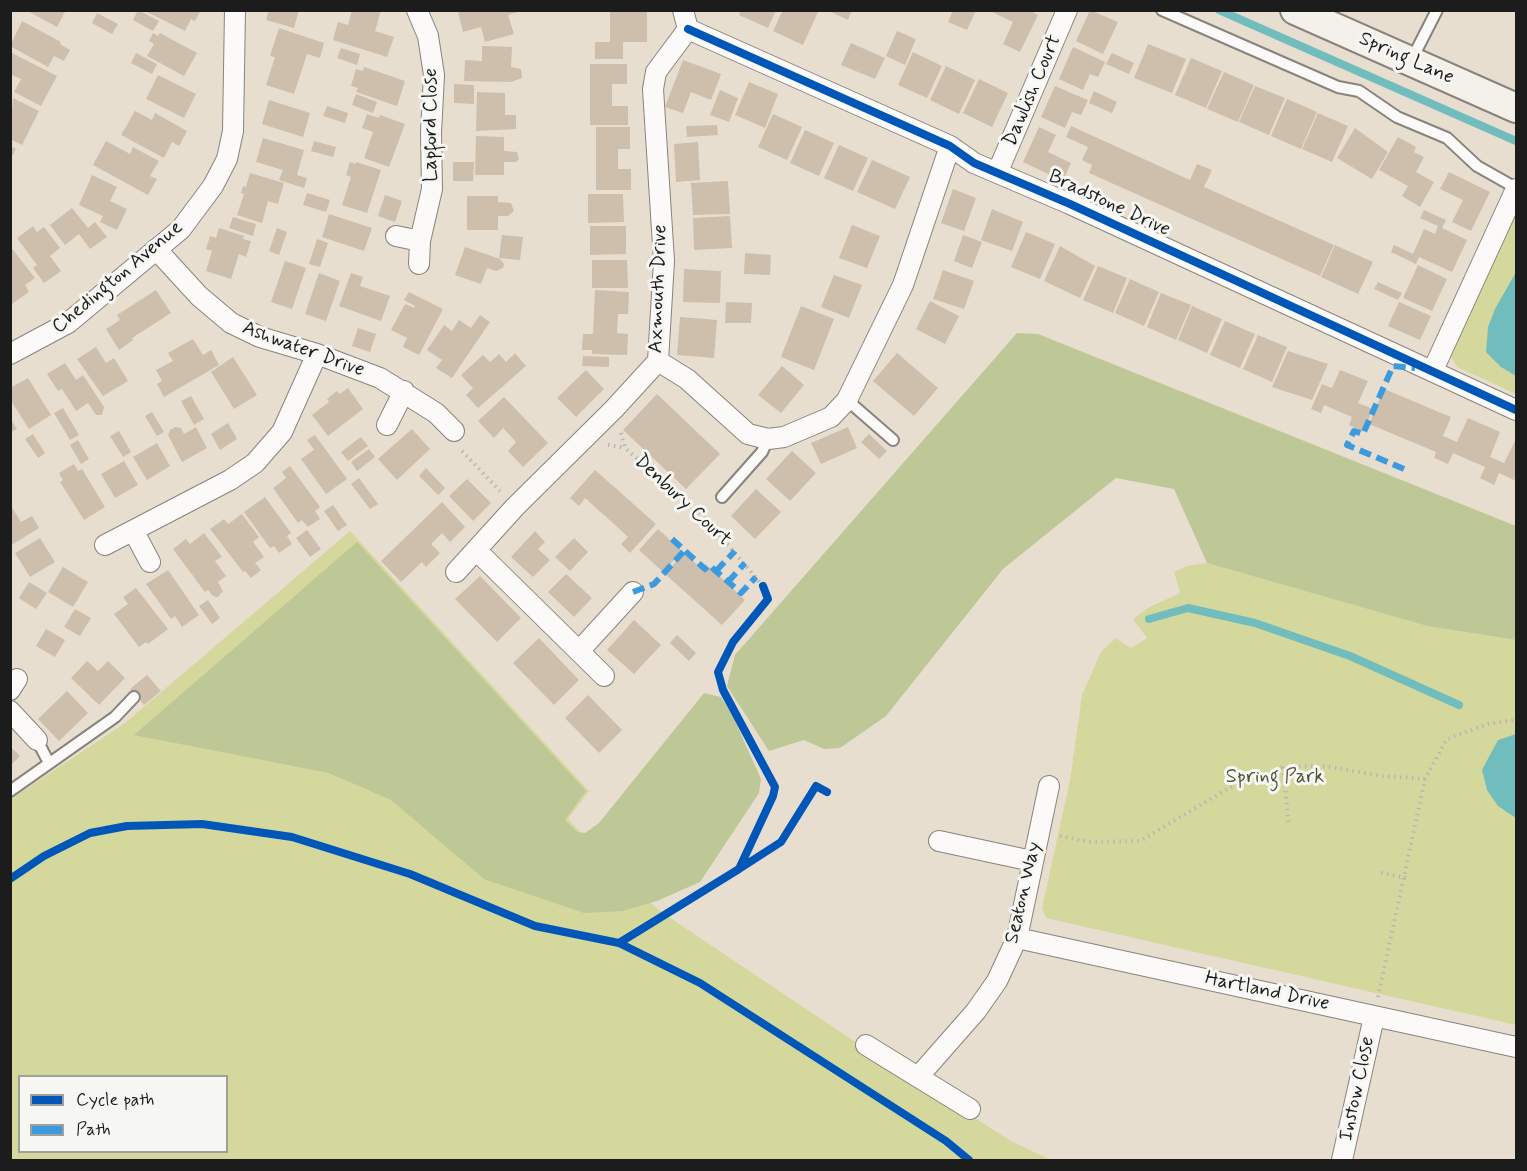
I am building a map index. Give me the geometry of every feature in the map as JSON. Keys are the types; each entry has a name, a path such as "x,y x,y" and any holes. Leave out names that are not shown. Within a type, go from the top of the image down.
{"street":[{"name":"Chedington Avenue","path":"10,354 68,324 186,222 213,186 227,159 233,131 235,10"},
{"name":"Lapford Close","path":"417,10 428,36 434,75 430,133 432,189 420,241 419,264"},
{"name":"Dawlish Court","path":"998,171 1067,10"},
{"name":"Spring Lane","path":"1295,10 1516,108"},
{"name":"Bradstone Drive","path":"685,20 950,146 974,163 998,171 1516,410"},
{"name":"Axmouth Drive","path":"456,572 515,507 614,409 658,361 664,261 653,89 656,72 685,20"},
{"path":"658,361 687,379 748,434 768,439 784,437 831,417 847,400 903,285 950,146"},
{"path":"1433,370 1516,188"},
{"path":"396,236 420,241"},
{"name":"Ashwater Drive","path":"156,249 199,296 231,323 260,337 316,354 380,378 436,412 454,431"},
{"path":"105,545 134,532 230,480 255,463 282,432 316,354"},
{"path":"387,425 404,392"},
{"path":"134,532 150,562"},
{"path":"477,551 604,676"},
{"path":"580,650 633,592"},
{"path":"10,711 38,740"},
{"name":"Seaton Way","path":"918,1077 976,1011 997,981 1017,938 1048,786"},
{"path":"939,841 1032,861"},
{"name":"Hartland Drive","path":"1017,938 1516,1047"},
{"name":"Instow Close","path":"1342,1161 1374,1017"},
{"path":"866,1045 970,1108"}],"lane":[{"path":"1162,10 1338,87 1359,91 1397,117 1447,138 1477,166 1516,188"},
{"path":"1411,62 1437,10"},
{"path":"847,400 893,440"},
{"path":"722,497 762,452 768,439"},
{"path":"10,790 115,717 134,697"},
{"path":"38,740 49,763"}],"path":[{"path":"454,431 456,445 515,507"},
{"path":"1374,1017 1406,878 1425,779 1447,740 1488,724 1516,720"},
{"path":"1039,831 1090,842 1140,841 1229,788 1283,767 1325,766 1381,776 1425,779"},
{"path":"1283,767 1289,827"},
{"path":"1381,873 1406,878"}],"green space":[{"path":"1516,204 1516,394 1457,367 1450,355"},
{"path":"1017,333 1038,334 1516,526 1516,640 1427,626 1207,563 1174,489 1116,478 1003,569 886,716 840,748 824,749 804,740 769,751 727,686 735,655"},
{"path":"350,531 589,791 568,819 644,898 851,1039 1011,1141 1051,1160 11,1160 11,799 125,723"},
{"path":"357,542 586,791 565,820 577,832 585,833 599,823 704,693 721,697 734,719 761,779 759,793 700,882 657,901 623,911 584,913 484,879 391,800 329,773 134,735"},
{"name":"Spring Park","path":"1207,563 1427,626 1516,640 1516,1025 1046,918 1042,908 1070,780 1082,695 1101,652 1115,638 1131,648 1147,638 1133,619 1148,608 1180,593 1174,572 1187,566"}],"water":[{"path":"1516,272 1516,376 1501,367 1486,352 1488,327 1495,309"},
{"path":"1516,734 1516,818 1498,806 1487,790 1482,770 1498,740"}],"building":[{"path":"26,10 66,10 57,27"},
{"path":"138,10 159,21 153,31 133,20"},
{"path":"143,10 201,10 195,21 191,19 185,31"},
{"path":"269,10 299,10 294,28 266,20"},
{"path":"352,10 381,10 375,31 394,37 387,57 333,40 338,22 348,25"},
{"path":"463,10 521,11 508,15 514,34 485,42 481,27 463,32 458,12"},
{"path":"610,10 647,10 647,42 623,42 623,59 595,59 595,42 610,42"},
{"path":"741,10 776,10 768,28 739,15"},
{"path":"783,10 818,12 803,45 773,31"},
{"path":"827,10 852,10 848,20"},
{"path":"953,10 976,10 967,30 948,22"},
{"path":"988,10 1029,10 1038,15 1020,52 1003,44 1013,22"},
{"path":"1090,10 1118,22 1103,54 1076,41"},
{"path":"97,13 118,24 112,34 92,23"},
{"path":"22,21 61,42 60,44 70,50 64,61 54,56 48,67 10,46"},
{"path":"279,28 324,43 320,58 307,54 294,94 266,85 275,57 270,56"},
{"path":"897,31 916,39 905,65 886,56"},
{"path":"153,33 158,36 160,33 197,53 184,76 147,56 154,44 149,41"},
{"path":"851,43 885,58 875,79 841,65"},
{"path":"1148,44 1186,59 1172,93 1134,78"},
{"path":"482,46 512,47 511,67 521,69 522,78 511,82 464,81 465,60 482,61"},
{"path":"1073,47 1105,62 1098,77 1090,74 1083,90 1059,79"},
{"path":"341,48 360,54 357,65 337,58"},
{"path":"10,52 57,76 41,106 14,92 21,79 10,74"},
{"path":"913,52 942,66 927,98 898,85"},
{"path":"136,53 157,64 152,74 131,63"},
{"path":"1112,53 1134,63 1129,74 1106,64"},
{"path":"1191,58 1222,71 1206,108 1175,95"},
{"path":"683,60 721,74 711,100 691,92 683,113 665,107"},
{"path":"590,64 627,64 627,84 612,84 612,106 628,106 628,125 590,125"},
{"path":"946,66 975,80 959,114 930,100"},
{"path":"364,67 405,81 397,106 356,92 358,88 351,86 356,69 363,71"},
{"path":"1224,72 1254,85 1238,122 1207,109"},
{"path":"158,75 196,94 184,118 146,99"},
{"path":"979,79 1008,93 992,127 963,113"},
{"path":"749,82 778,94 765,128 735,115"},
{"path":"454,84 474,85 474,104 454,103"},
{"path":"1055,86 1088,100 1081,115 1072,112 1065,128 1041,117"},
{"path":"1255,86 1285,98 1269,135 1239,122"},
{"path":"720,90 738,98 729,122 710,115"},
{"path":"1094,91 1117,102 1112,113 1089,103"},
{"path":"477,92 505,93 505,115 516,115 516,129 476,131"},
{"path":"356,94 377,102 373,113 352,105"},
{"path":"13,98 39,111 22,145 10,139"},
{"path":"1287,99 1317,112 1301,149 1271,136"},
{"path":"269,100 310,113 303,137 262,124"},
{"path":"327,106 348,113 345,123 323,116"},
{"path":"135,111 152,120 155,113 187,131 179,146 172,142 164,158 121,135"},
{"path":"1318,113 1348,126 1332,162 1302,149"},
{"path":"367,114 379,118 380,115 405,124 389,167 364,158 373,132 362,128"},
{"path":"773,114 802,127 787,160 758,147"},
{"path":"717,125 718,135 687,137 686,126"},
{"path":"1071,126 1190,180 1197,164 1212,170 1204,187 1334,245 1320,276 1089,173 1092,165 1082,160 1088,147 1066,137"},
{"path":"596,127 630,127 630,149 618,149 618,169 631,169 631,190 596,190"},
{"path":"1039,127 1056,135 1048,152 1071,163 1063,181 1023,162"},
{"path":"1355,128 1388,152 1372,179 1337,158"},
{"path":"805,130 834,143 819,176 790,163"},
{"path":"476,136 504,137 504,151 517,152 519,159 516,162 504,162 504,175 475,175"},
{"path":"1398,137 1416,147 1414,152 1424,157 1416,172 1434,182 1420,207 1402,196 1408,186 1379,170"},
{"path":"263,138 304,150 297,175 307,178 304,188 279,180 283,170 256,162"},
{"path":"106,141 130,154 133,147 159,161 150,176 157,179 148,195 93,165"},
{"path":"314,141 336,147 333,157 311,151"},
{"path":"698,142 700,180 676,182 674,144"},
{"path":"839,145 868,158 853,191 824,178"},
{"path":"10,146 16,149 10,160"},
{"path":"872,160 910,177 895,209 857,192"},
{"path":"350,162 381,170 367,213 342,205 351,177 346,175"},
{"path":"453,162 474,162 473,181 453,181"},
{"path":"1449,172 1490,192 1471,231 1452,222 1463,200 1440,189"},
{"path":"250,173 284,183 278,204 268,201 262,223 237,215 244,194 241,193 243,186 246,187"},
{"path":"92,175 117,187 110,201 127,209 117,230 100,222 103,216 79,205"},
{"path":"728,181 730,214 693,215 691,183"},
{"path":"953,189 976,198 964,231 941,223"},
{"path":"307,193 330,200 326,212 303,205"},
{"path":"588,194 623,194 624,222 588,223"},
{"path":"385,195 402,201 395,222 378,216"},
{"path":"467,196 498,196 498,202 511,203 514,211 508,216 498,216 498,230 467,230"},
{"path":"72,208 88,228 95,222 107,237 90,249 79,234 65,245 50,225"},
{"path":"992,209 1023,222 1012,251 981,240"},
{"path":"1424,210 1446,220 1442,228 1467,240 1452,272 1419,257 1416,264 1391,252 1394,245 1413,254 1424,229 1435,234 1438,226 1420,218"},
{"path":"329,214 372,228 364,251 322,237"},
{"path":"730,216 732,248 694,250 693,218"},
{"path":"233,217 256,224 253,236 229,228"},
{"path":"852,225 880,236 867,268 839,258"},
{"path":"33,226 37,232 44,227 60,248 50,256 61,271 44,283 33,268 37,265 17,238"},
{"path":"590,226 626,226 626,254 590,255"},
{"path":"219,228 244,236 243,239 251,241 246,257 239,254 231,279 206,271 212,251 206,249 210,236 216,238"},
{"path":"277,228 287,232 279,255 269,251"},
{"path":"1026,232 1055,244 1040,279 1011,267"},
{"path":"502,235 523,237 520,260 499,258"},
{"path":"963,235 982,242 972,268 954,261"},
{"path":"317,239 328,243 320,267 309,264"},
{"path":"1335,245 1373,262 1358,294 1321,277"},
{"path":"10,246 35,278 25,285 29,292 12,304"},
{"path":"1060,246 1095,266 1080,298 1044,281"},
{"path":"465,247 500,259 504,264 503,268 496,271 487,268 481,284 455,275"},
{"path":"745,253 771,255 770,275 744,274"},
{"path":"592,260 627,260 628,288 592,288"},
{"path":"285,261 306,268 292,309 271,302"},
{"path":"1418,265 1447,279 1432,311 1403,298"},
{"path":"1098,266 1127,278 1113,313 1083,300"},
{"path":"684,269 721,271 720,303 683,302"},
{"path":"943,270 974,281 964,309 933,299"},
{"path":"319,273 340,281 326,321 305,314"},
{"path":"351,273 363,277 360,286 390,296 381,321 339,306"},
{"path":"834,275 862,285 849,318 821,307"},
{"path":"1130,279 1159,292 1144,326 1115,313"},
{"path":"1378,282 1402,293 1398,300 1374,289"},
{"path":"156,290 171,313 132,338 133,340 119,350 106,329 120,320 117,315"},
{"path":"595,290 629,292 628,314 618,314 617,333 628,334 627,355 592,354 592,350 582,350 583,334 593,334"},
{"path":"409,292 443,309 419,355 403,347 407,338 391,330 405,304 414,308 415,306 404,300"},
{"path":"1161,293 1191,305 1176,340 1147,327"},
{"path":"930,301 959,316 945,344 916,329"},
{"path":"726,302 752,303 751,323 725,323"},
{"path":"1399,302 1431,316 1420,340 1388,326"},
{"path":"801,306 834,319 814,370 781,357"},
{"path":"1192,306 1222,319 1207,353 1178,340"},
{"path":"480,315 490,322 452,378 436,368 442,360 427,350 444,325 452,331 459,320 471,328"},
{"path":"680,317 717,320 714,358 677,355"},
{"path":"1225,321 1255,334 1240,368 1210,355"},
{"path":"358,328 376,334 370,352 352,346"},
{"path":"1258,335 1287,347 1272,382 1243,369"},
{"path":"193,339 203,355 211,350 219,365 164,397 157,384 162,381 156,370 173,361 168,353"},
{"path":"96,347 106,363 114,358 128,381 103,396 77,359"},
{"path":"1288,351 1328,364 1312,400 1272,387"},
{"path":"515,353 526,366 478,408 466,395 473,388 461,375 483,355 490,362 499,354 506,362"},
{"path":"897,353 938,388 914,416 873,381"},
{"path":"583,356 609,357 609,367 582,366"},
{"path":"233,357 257,395 234,409 211,372"},
{"path":"65,363 76,380 83,375 104,407 102,415 96,415 88,403 76,411 62,389 58,391 47,374"},
{"path":"782,366 804,385 781,413 758,395"},
{"path":"586,370 604,389 576,417 557,398"},
{"path":"1340,370 1368,381 1358,403 1373,409 1363,432 1349,425 1352,417 1324,405 1321,413 1311,409 1322,384 1332,388"},
{"path":"28,378 51,415 29,429 10,399 10,388"},
{"path":"348,388 363,409 328,436 312,415 329,402 327,399 337,391 340,394"},
{"path":"1384,389 1451,417 1443,436 1457,442 1468,418 1500,432 1490,457 1504,463 1516,439 1516,481 1499,473 1494,485 1480,478 1485,467 1453,453 1448,464 1434,458 1436,452 1369,424"},
{"path":"657,394 720,454 686,489 623,430"},
{"path":"191,396 204,419 194,425 181,401"},
{"path":"504,397 548,443 523,467 508,451 516,442 503,428 494,438 478,421"},
{"path":"63,408 79,435 70,440 54,413"},
{"path":"152,412 164,432 157,436 145,416"},
{"path":"10,418 17,429 10,433"},
{"path":"228,423 237,439 220,450 211,434"},
{"path":"175,427 181,428 184,434 196,427 207,448 182,462 168,435"},
{"path":"848,427 857,448 821,464 811,443"},
{"path":"412,429 430,449 397,480 378,459"},
{"path":"119,431 131,452 123,457 110,436"},
{"path":"33,434 45,453 38,458 25,439"},
{"path":"869,434 887,451 879,459 861,442"},
{"path":"315,435 347,479 326,494 301,459 314,450 307,440"},
{"path":"361,437 368,446 348,461 341,452"},
{"path":"78,440 89,459 81,464 70,445"},
{"path":"157,443 170,466 147,480 133,457"},
{"path":"369,449 375,457 357,471 351,462"},
{"path":"792,451 816,473 790,501 766,479"},
{"path":"124,461 138,485 115,498 101,474"},
{"path":"74,464 78,471 82,469 105,507 84,520 60,482 63,480 59,473"},
{"path":"290,466 320,507 315,511 320,519 308,527 302,520 298,523 273,488 286,478 282,472"},
{"path":"426,468 445,488 438,495 419,476"},
{"path":"595,470 656,524 630,553 621,544 628,537 614,524 585,498 579,506 570,498"},
{"path":"359,478 378,504 370,509 351,484"},
{"path":"467,479 491,503 473,521 449,496"},
{"path":"756,489 781,512 755,539 731,516"},
{"path":"265,497 291,533 287,536 292,544 279,553 274,546 270,548 244,512"},
{"path":"442,502 465,527 450,542 442,533 431,544 440,553 426,567 422,562 401,582 381,561"},
{"path":"10,504 21,522 32,516 39,528 10,546"},
{"path":"333,505 347,525 338,531 324,511"},
{"path":"242,514 259,537 253,542 264,557 255,563 261,570 251,578 245,571 243,572 210,529 224,519 228,524"},
{"path":"658,529 682,551 663,572 639,550"},
{"path":"307,530 321,549 310,557 296,538"},
{"path":"535,531 545,542 538,549 550,560 533,577 511,557"},
{"path":"204,533 222,557 215,561 226,576 218,582 223,591 218,597 213,596 208,590 205,592 173,549 186,539 190,544"},
{"path":"40,538 55,562 30,577 15,553"},
{"path":"574,538 588,552 570,571 555,557"},
{"path":"684,553 705,572 710,567 745,600 722,625 665,574"},
{"path":"63,567 88,582 73,607 48,592"},
{"path":"168,570 199,615 182,627 175,616 171,619 146,584"},
{"path":"566,574 592,598 574,617 548,592"},
{"path":"480,576 521,618 497,642 455,599"},
{"path":"29,582 47,593 36,609 19,598"},
{"path":"136,588 168,629 148,644 146,642 139,647 114,614 128,604 123,597"},
{"path":"208,600 220,618 212,624 199,606"},
{"path":"75,609 91,618 80,636 64,627"},
{"path":"634,620 661,645 634,674 607,650"},
{"path":"46,629 65,640 55,657 36,646"},
{"path":"677,635 696,653 689,661 670,643"},
{"path":"539,638 579,680 554,705 513,663"},
{"path":"87,661 98,671 108,661 125,678 99,705 71,678"},
{"path":"147,675 161,691 144,705 130,689"},
{"path":"67,691 88,713 59,741 38,719"},
{"path":"588,695 622,730 599,753 565,718"},
{"path":"10,746 20,756 10,766"}],"waterway":[{"path":"1219,10 1516,141"},
{"path":"1149,619 1188,608 1255,623 1350,656 1459,705"}],"marked path":[{"path":"1404,469 1347,445 1354,431 1363,434 1393,366 1415,368"},
{"path":"672,539 705,569 709,565 741,593 756,577"},
{"path":"633,592 654,584 684,551"},
{"path":"716,571 735,551"},
{"path":"728,582 745,563"}],"cycle path":[{"path":"688,29 950,146 974,163 1070,204 1516,410"},
{"path":"619,943 739,869 773,796 775,787 723,690 718,672 733,642 768,599 763,586"},
{"path":"739,869 781,842 816,786 827,792"},
{"path":"10,879 44,856 90,833 127,826 202,824 292,837 410,874 535,926 619,943 700,983 946,1141 969,1160"}]}
